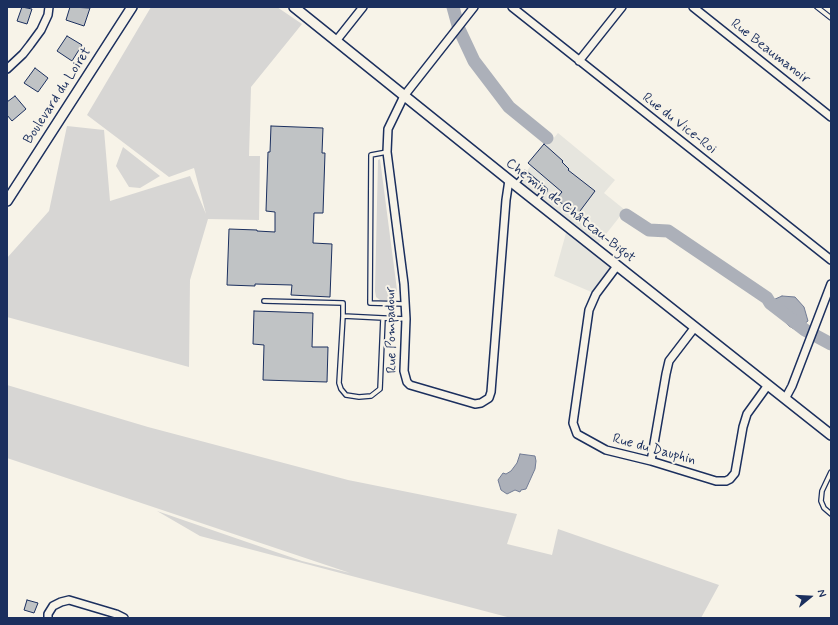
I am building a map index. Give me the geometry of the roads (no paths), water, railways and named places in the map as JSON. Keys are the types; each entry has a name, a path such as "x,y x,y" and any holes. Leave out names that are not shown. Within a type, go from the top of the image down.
{"street":[{"path":"7,69 23,54 41,30 48,15 49,7"},
{"name":"Boulevard du Loiret","path":"7,201 132,7"},
{"name":"Chemin de Château-Bigot","path":"294,7 512,183 831,435"},
{"path":"336,41 363,7"},
{"name":"Rue Pompadour","path":"474,7 404,96 388,128 387,152 404,284 406,320 404,371 407,382 410,385 475,404 481,403 489,398 491,392 506,200 512,183"},
{"name":"Rue du Vice-Roi","path":"512,7 831,260"},
{"path":"579,61 622,7"},
{"name":"Rue Beaumanoir","path":"692,7 831,117"},
{"name":"Rue du Dauphin","path":"617,266 596,294 589,310 573,422 577,434 606,450 652,461 716,481 726,481 735,473 743,427 747,414 768,385"},
{"path":"784,398 792,386 831,284"},
{"path":"652,461 669,361 695,327"},
{"path":"48,618 48,614 53,606 69,600 116,614 124,618"}],"lane":[{"path":"817,7 831,18"},
{"path":"387,152 371,155 370,303 405,304"},
{"path":"512,183 525,173 545,190 536,202"},
{"path":"264,301 343,303 341,389 346,395 359,398 371,396 380,389 382,318"},
{"path":"343,316 406,320"},
{"path":"831,472 822,492 821,501 824,508 831,514"}],"waterway":[{"path":"453,7 459,29 474,61 509,107 547,138"},
{"path":"626,215 649,230 668,231 767,298 770,303 805,330 831,344"}]}
